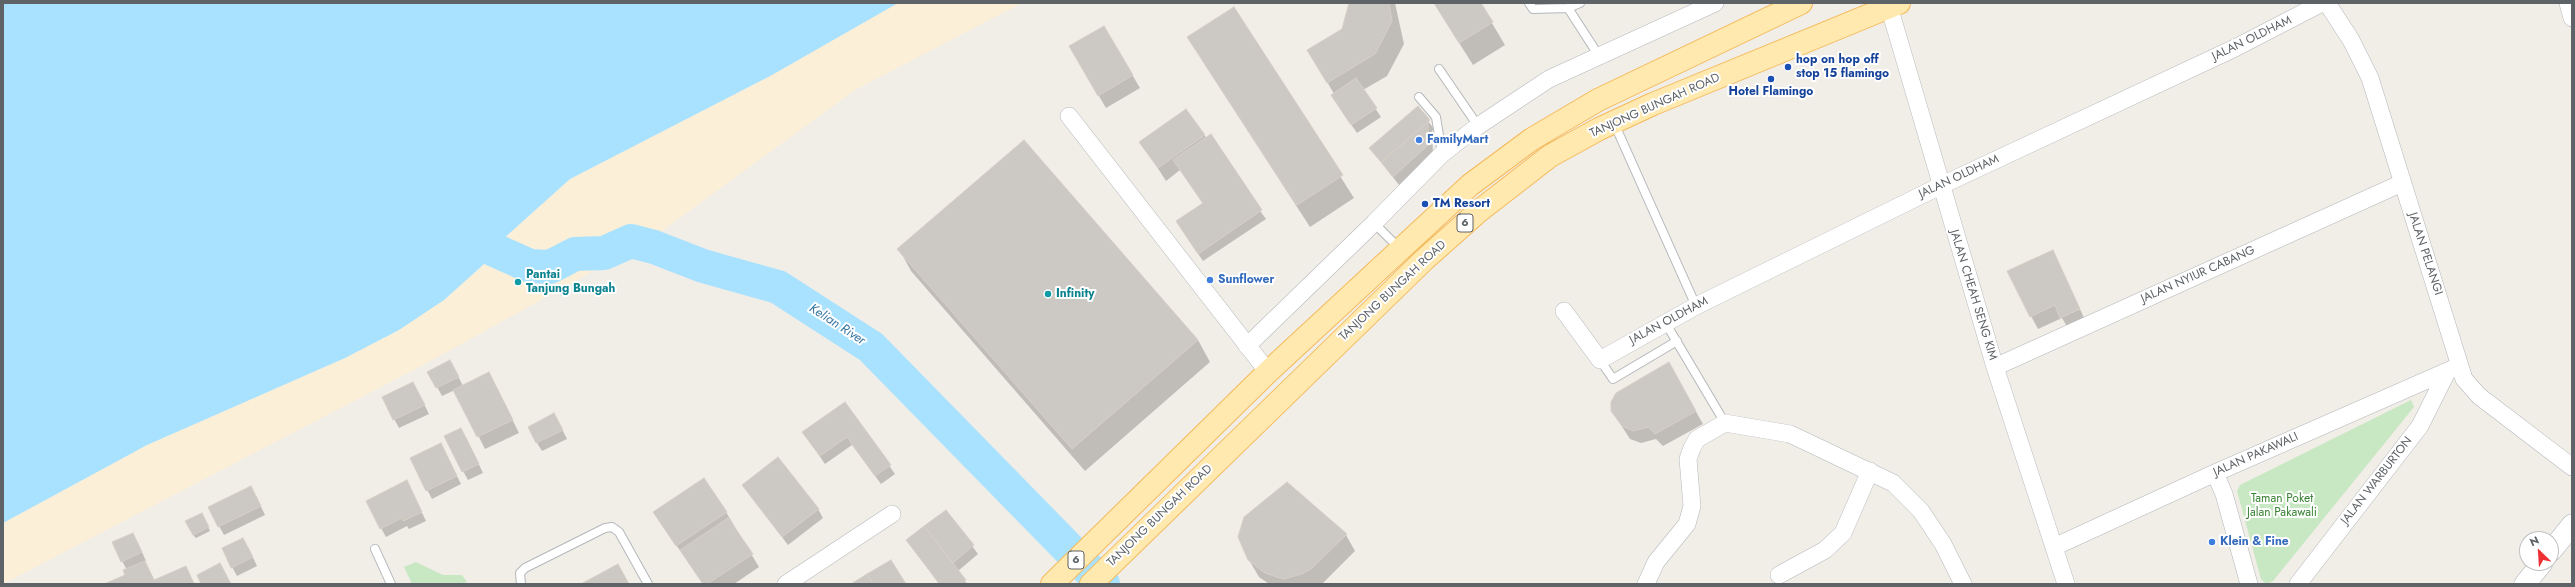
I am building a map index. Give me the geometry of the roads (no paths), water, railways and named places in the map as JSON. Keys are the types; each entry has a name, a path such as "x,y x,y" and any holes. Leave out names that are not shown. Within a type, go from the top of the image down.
{"main road":[{"name":"6","path":"1053,583 1268,372 1470,185 1532,139 1598,100 1801,3"},
{"name":"TANJONG BUNGAH ROAD","path":"1091,584 1321,358 1425,259 1479,211 1550,156 1614,123 1892,4"}],"street":[{"path":"1247,346 1374,223 1442,154 1478,126 1549,79 1715,3"},
{"name":"JALAN OLDHAM","path":"1600,360 1665,322 1696,306 1940,186 2235,48 2322,3"},
{"name":"JALAN PELANGI","path":"2327,3 2351,40 2370,78 2402,183 2453,369 2479,396 2572,467"},
{"path":"2568,3 2572,18"},
{"name":"JALAN CHEAH SENG KIM","path":"1892,4 1940,186 1995,367 2066,584"},
{"path":"1069,116 1268,372"},
{"name":"JALAN NYIUR CABANG","path":"1995,367 2402,183"},
{"path":"1564,311 1600,360"},
{"name":"JALAN PAKAWALI","path":"2054,547 2215,473 2453,369"},
{"name":"JALAN WARBURTON","path":"2298,584 2420,426 2453,369"},
{"path":"1646,584 1656,562 1687,524 1690,515 1688,459 1696,438 1725,423 1790,434 1893,483 1921,511 1943,544 1963,584"},
{"path":"1779,575 1825,550 1843,533 1870,471"},
{"path":"2215,473 2224,494 2248,584"},
{"path":"786,584 892,514"},
{"path":"2559,541 2572,525"},
{"path":"2525,584 2536,571"}],"lane":[{"path":"1529,3 1533,9 1568,8 1580,3"},
{"path":"1568,8 1599,56"},
{"path":"1439,69 1478,126"},
{"path":"1419,97 1436,117 1442,154"},
{"path":"1614,123 1696,306"},
{"path":"1374,223 1400,249"},
{"path":"1665,322 1725,423"},
{"path":"1600,360 1613,380 1677,341"},
{"path":"521,584 520,573 525,568 605,528 612,527 619,532 648,584"},
{"path":"375,549 391,584"}],"water":[{"path":"3,3 898,3 772,75 570,179 492,249 483,265 444,300 399,330 345,358 147,445 3,523"}],"waterway":[{"name":"Kelian River","path":"492,249 530,266 550,267 575,254 604,253 631,241 654,247 703,266 778,287 871,347 1103,584"}],"place":[{"name":"hop on hop off stop 15 flamingo","path":"1788,67"},
{"name":"Hotel Flamingo","path":"1771,79"},
{"name":"FamilyMart","path":"1419,140"},
{"name":"TM Resort","path":"1425,204"},
{"name":"Sunflower","path":"1210,280"},
{"name":"Pantai Tanjung Bungah","path":"518,282"},
{"name":"Infinity","path":"1048,294"},
{"name":"Klein & Fine","path":"2212,542"}],"park label":[{"name":"Taman Poket Jalan Pakawali","path":"2282,506"}]}
